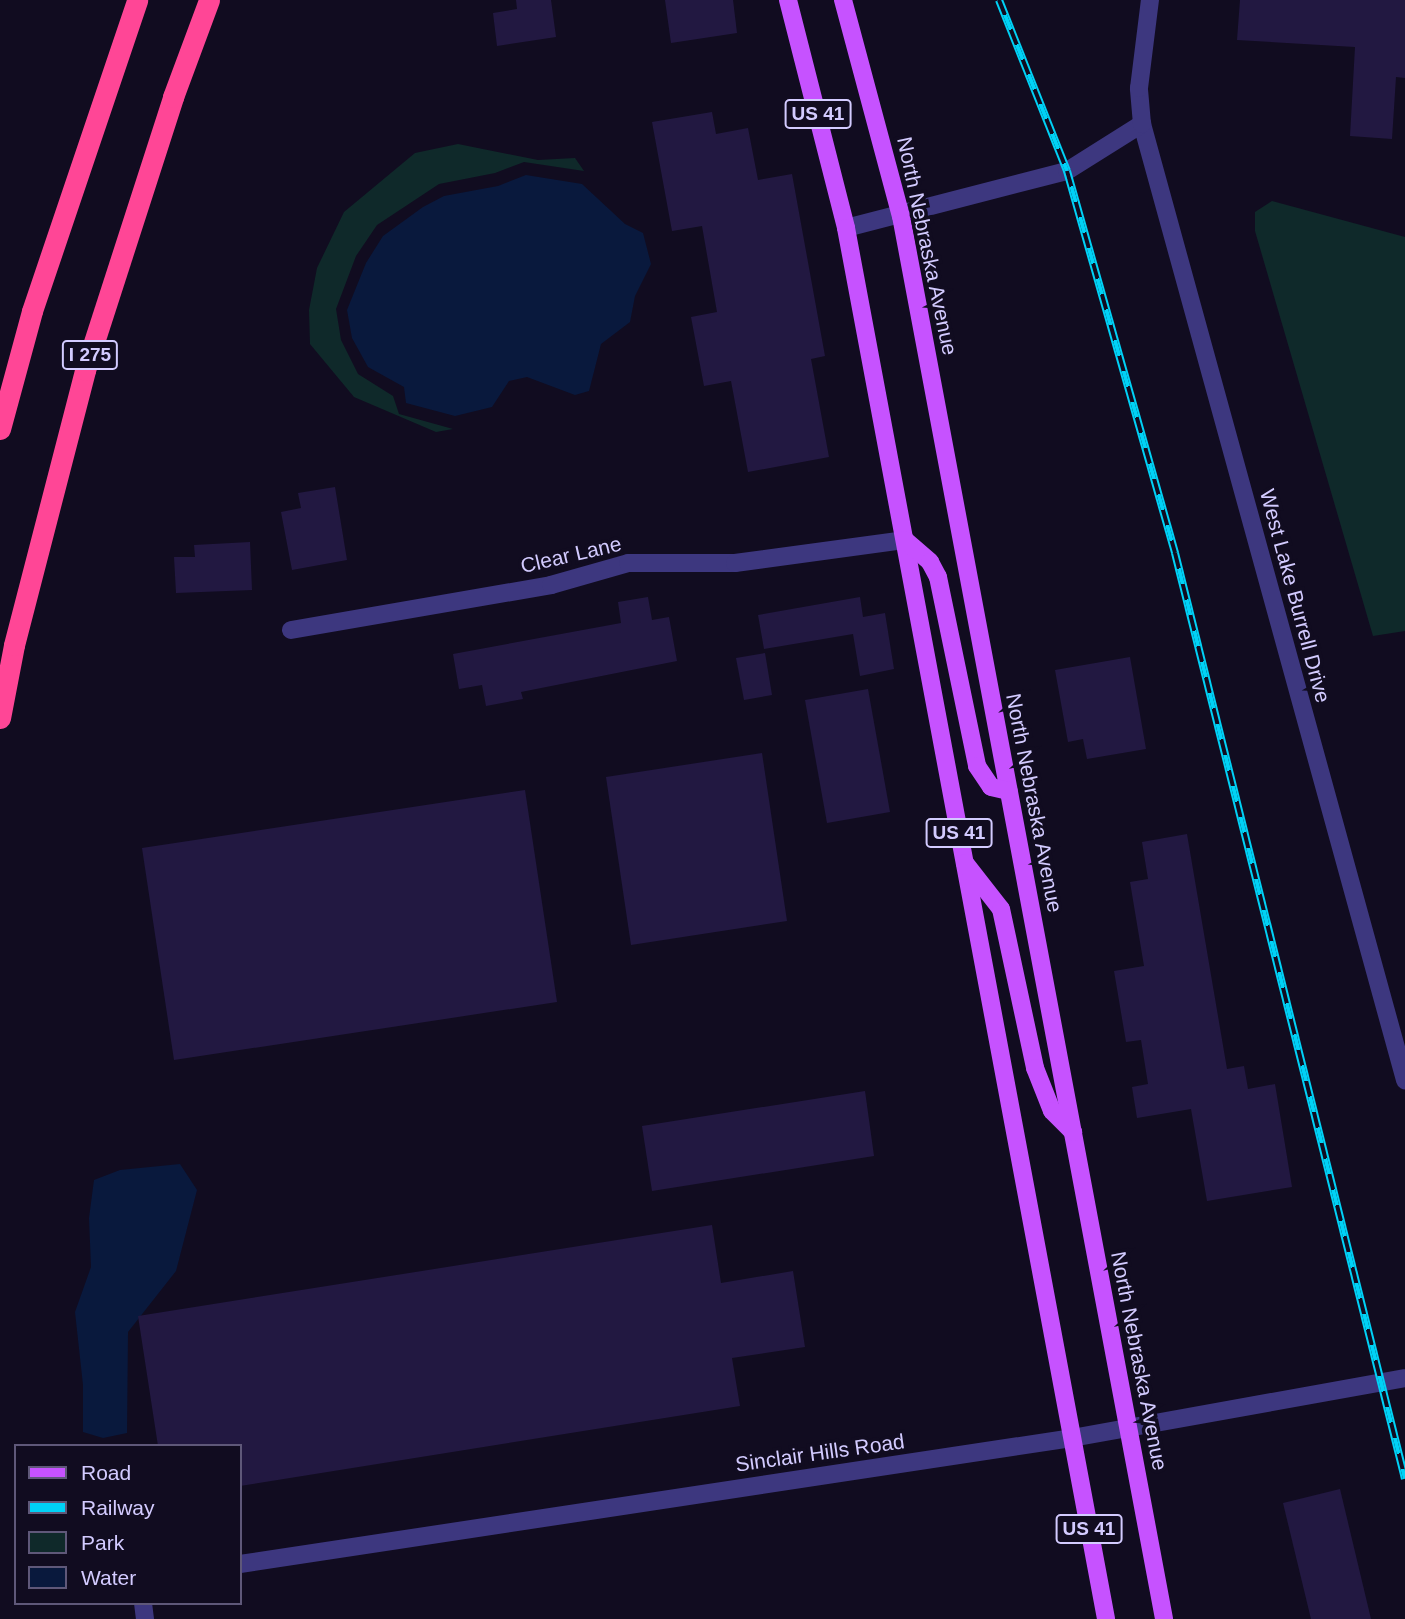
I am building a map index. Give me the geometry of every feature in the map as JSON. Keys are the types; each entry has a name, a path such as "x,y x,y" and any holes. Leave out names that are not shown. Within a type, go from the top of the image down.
{"highway":[{"path":"0,429 36,299 137,0"},
{"name":"I 275","path":"0,718 14,645 85,370 173,97 209,0"}],"main road":[{"name":"US 41","path":"788,0 846,228 1106,1619"},
{"name":"North Nebraska Avenue","path":"843,0 901,216 1164,1619"},
{"path":"905,540 930,562 938,577 977,766 991,787 1009,791"},
{"path":"965,862 1002,909 1035,1068 1052,1111 1073,1132"}],"street":[{"name":"West Lake Burrell Drive","path":"1150,0 1139,88 1142,124 1405,1080"},
{"path":"846,228 901,216 1067,171 1142,124"},
{"name":"Clear Lane","path":"291,629 551,585 628,563 735,563 905,540"},
{"name":"Sinclair Hills Road","path":"242,1564 1072,1438 1405,1378"}],"green space":[{"path":"458,144 538,160 575,158 584,171 524,162 495,173 439,184 377,225 356,256 336,309 341,340 358,374 393,396 399,414 453,429 436,432 354,397 310,344 309,310 317,268 344,212 415,153"},
{"path":"1272,201 1405,237 1405,631 1373,636 1255,231 1255,212"}],"water":[{"path":"526,175 582,184 625,224 643,233 651,264 635,296 630,322 601,344 589,391 575,395 527,377 509,381 492,407 455,416 406,403 404,387 368,367 352,338 347,310 366,263 383,236 423,207 444,196 498,186"},
{"path":"180,1164 197,1190 176,1271 128,1332 127,1433 103,1438 83,1432 83,1385 75,1312 91,1267 89,1218 94,1180 120,1170"}],"building":[{"path":"516,0 551,0 556,37 497,46 493,13 517,9"},
{"path":"665,0 733,0 737,33 671,43"},
{"path":"1240,0 1405,0 1405,78 1396,77 1392,139 1350,136 1355,47 1237,40"},
{"path":"712,112 716,134 748,128 758,180 792,174 825,356 811,359 829,457 748,472 731,381 704,386 691,317 717,312 702,226 672,231 652,122"},
{"path":"335,487 347,560 292,570 281,512 301,508 298,493"},
{"path":"250,542 252,590 176,593 174,557 195,557 194,545"},
{"path":"648,597 652,620 669,617 677,661 521,692 523,699 486,706 482,685 459,689 453,654 621,623 618,602"},
{"path":"860,597 863,617 885,613 894,669 860,676 853,634 764,649 758,615"},
{"path":"765,653 772,695 744,700 736,658"},
{"path":"1130,657 1146,749 1087,759 1083,739 1068,742 1055,670"},
{"path":"868,689 890,812 827,823 805,700"},
{"path":"762,753 787,921 631,945 606,777"},
{"path":"525,790 557,1002 174,1060 142,848"},
{"path":"1187,834 1227,1069 1244,1066 1248,1089 1275,1084 1292,1187 1207,1201 1191,1109 1137,1118 1132,1087 1148,1084 1141,1040 1126,1042 1114,971 1144,966 1130,882 1148,879 1142,842"},
{"path":"865,1091 874,1156 652,1191 642,1126"},
{"path":"712,1225 721,1283 793,1271 805,1347 732,1358 740,1406 242,1486 242,1444 158,1444 138,1316"},
{"path":"1340,1489 1371,1619 1311,1619 1283,1503"}],"railway":[{"path":"999,0 1067,171 1175,553 1405,1479"}]}
